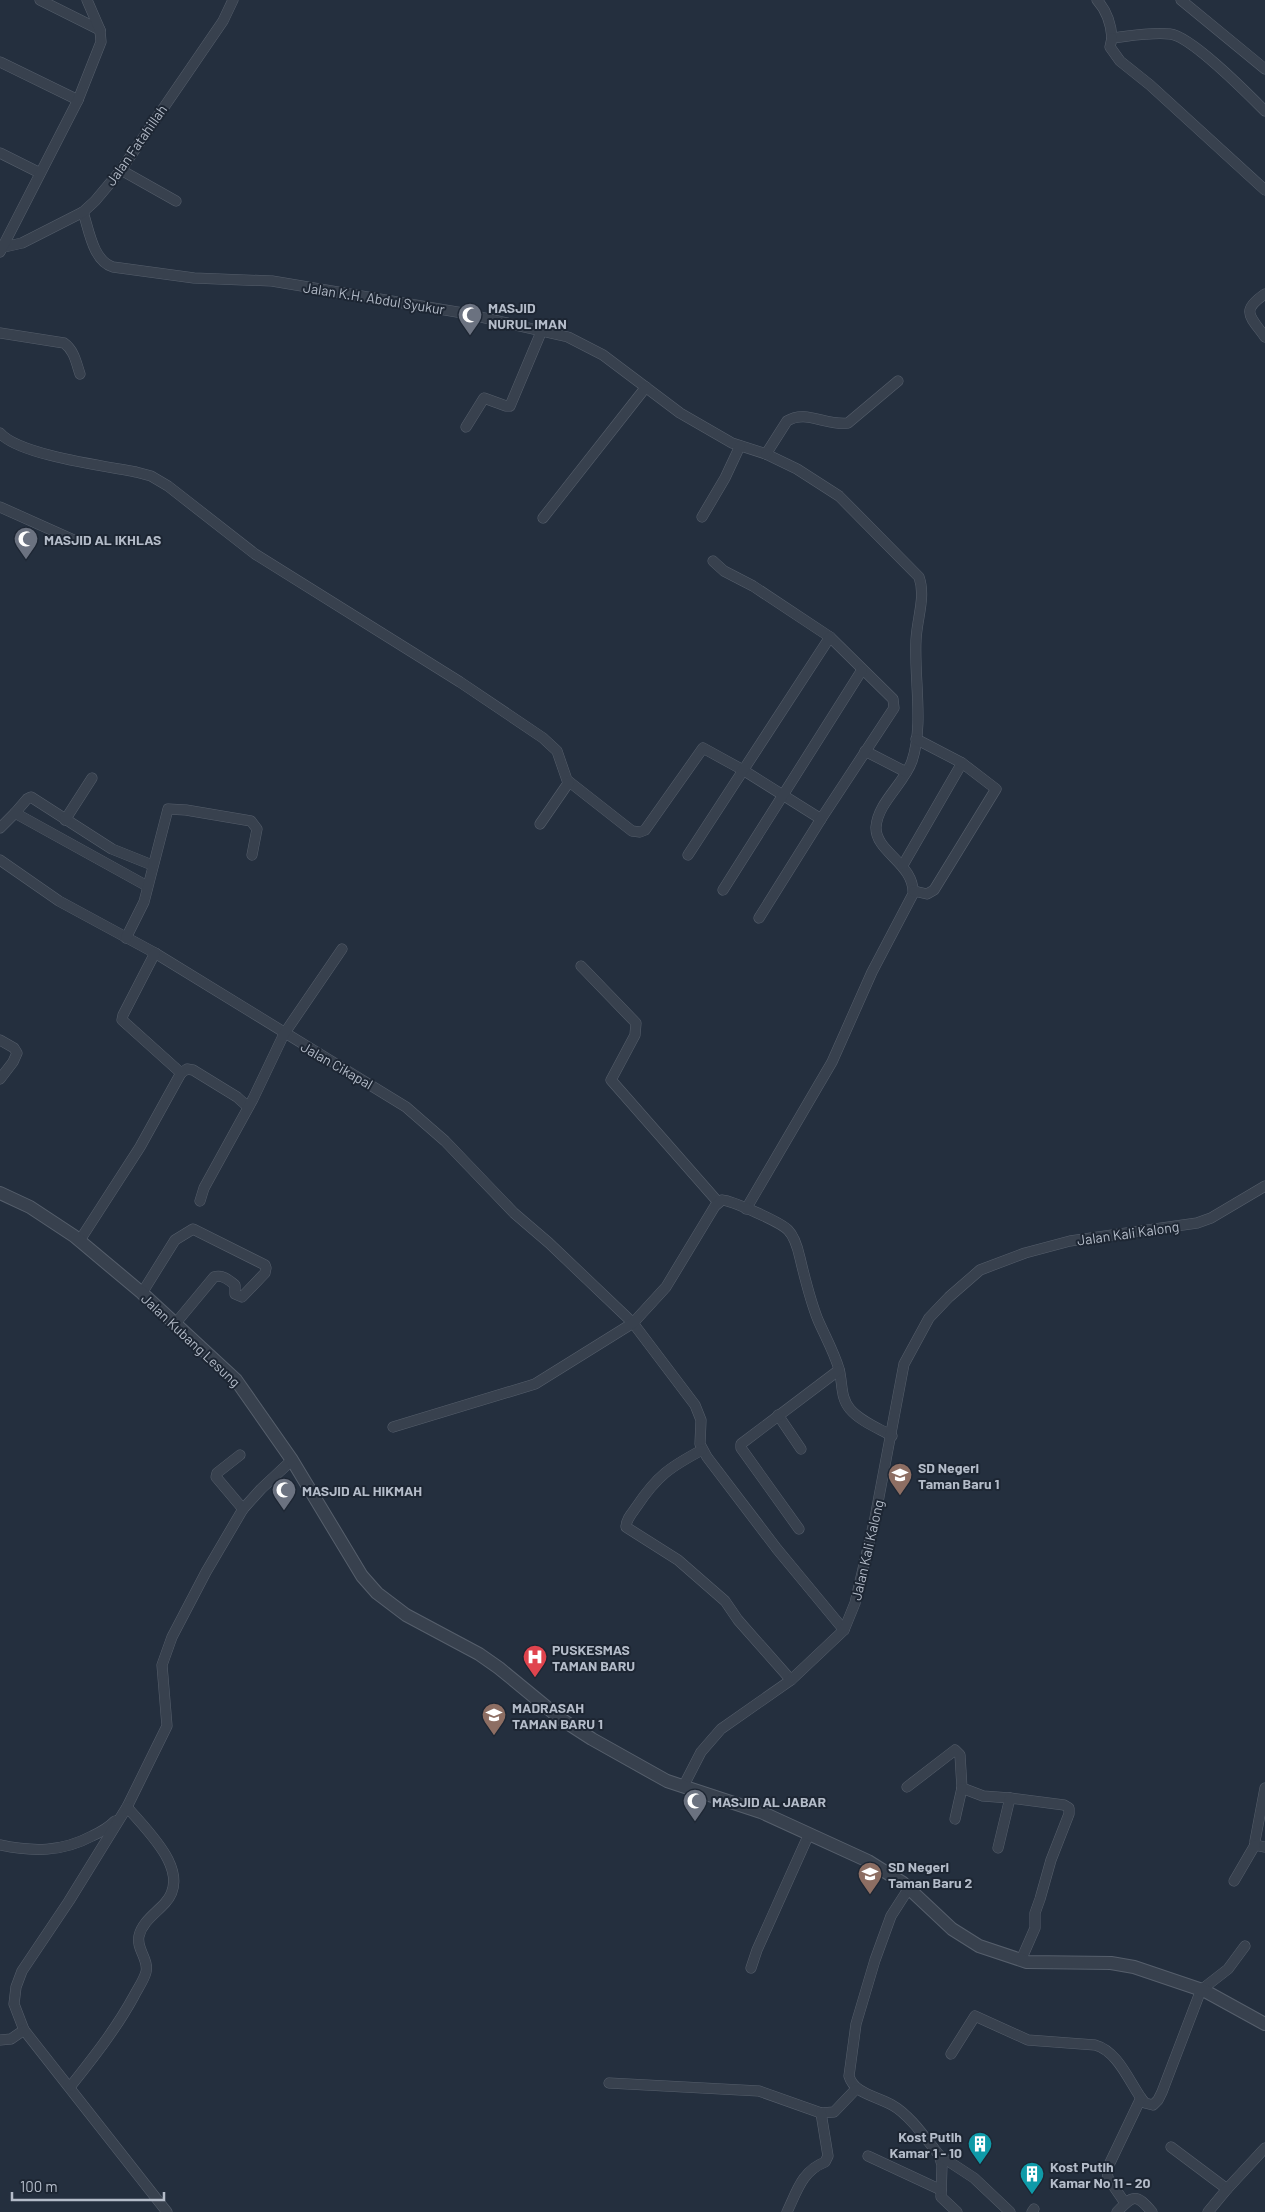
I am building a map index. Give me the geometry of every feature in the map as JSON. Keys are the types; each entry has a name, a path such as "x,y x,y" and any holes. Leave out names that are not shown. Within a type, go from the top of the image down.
{"street":[{"path":"40,0 100,30"},
{"path":"1,250 78,100 101,42 100,30 88,0"},
{"name":"Jalan Fatahillah","path":"1,250 22,243 83,212 95,201 121,170 223,21 233,0"},
{"path":"1098,0 1107,14 1111,26 1112,38 1110,47 1120,61 1157,91 1265,190"},
{"path":"1181,0 1265,69"},
{"path":"1112,38 1171,34 1181,37 1223,71 1265,111"},
{"path":"0,62 78,100"},
{"path":"0,154 40,173"},
{"path":"121,170 176,201"},
{"name":"Jalan K.H. Abdul Syukur","path":"83,212 101,260 105,264 124,270 194,278 272,282 463,313 568,337 603,355 680,414 740,446 766,454 797,469 839,496 919,577 924,589 916,640 917,726 912,761 880,814 876,826 876,832 882,845 903,865"},
{"path":"1265,294 1252,303 1249,309 1250,318 1265,337"},
{"path":"466,427 484,398 510,406 542,330"},
{"path":"0,333 64,343 74,354 80,374"},
{"path":"766,454 787,421 802,416 838,424 848,423 898,381"},
{"path":"542,518 646,387"},
{"path":"0,433 10,440 35,451 152,476 168,486 255,554 460,682 543,738 557,751 569,782 632,831 640,832 645,830 703,748 743,770 821,819"},
{"path":"702,517 725,478 740,446"},
{"path":"0,507 76,541"},
{"path":"712,561 724,571 753,586 830,637 893,699 895,704 760,918"},
{"path":"688,855 830,637"},
{"path":"723,890 862,670"},
{"path":"914,892 927,894 934,890 995,791 995,787 962,763 916,739"},
{"path":"865,751 906,772"},
{"path":"746,1209 832,1062 872,972 910,902 914,892 912,882 903,865 962,763"},
{"path":"65,820 92,778"},
{"path":"540,824 569,782"},
{"path":"0,828 27,798 31,797 115,851 152,865"},
{"path":"126,938 144,902 166,812 171,808 251,821 257,829 252,855"},
{"path":"15,813 147,886"},
{"name":"Jalan Cikapal","path":"0,860 59,901 155,953 284,1034 406,1107 452,1148 514,1213 633,1323 695,1405 701,1420 702,1450"},
{"path":"200,1202 212,1173 248,1107 284,1034 342,949"},
{"path":"155,953 122,1020 181,1073"},
{"path":"581,966 636,1023 635,1035 611,1080 718,1202"},
{"path":"0,1040 14,1048 17,1053 0,1079"},
{"path":"80,1240 140,1147 181,1073 188,1069 193,1070 248,1107"},
{"name":"Jalan Kali Kalong","path":"683,1787 701,1752 721,1729 791,1680 844,1630 855,1603 875,1518 892,1436 904,1364 929,1318 948,1297 980,1270 1025,1253 1070,1242 1197,1223 1211,1218 1265,1186"},
{"name":"Jalan Kubang Lesung","path":"0,1193 30,1206 80,1240 236,1380 292,1460 362,1576 377,1593 406,1615 455,1640 499,1668 575,1729 653,1774 683,1787 761,1812 868,1860 909,1888 952,1929 979,1946 1020,1960 1048,1963 1110,1963 1158,1974 1201,1990 1265,2024"},
{"path":"718,1202 727,1201 782,1226 790,1232 799,1254 817,1319 839,1370 842,1394 851,1411 892,1436"},
{"path":"393,1427 535,1384 633,1323 666,1287 718,1202"},
{"path":"142,1294 175,1240 193,1229 265,1265 265,1273 242,1298 235,1294 234,1284 222,1277 214,1276 175,1324"},
{"path":"799,1529 741,1446 744,1440 839,1370"},
{"path":"778,1416 801,1449"},
{"path":"791,1680 738,1620 726,1601 678,1560 626,1527 628,1520 639,1503 661,1475 702,1450 766,1536 844,1630"},
{"path":"240,1455 217,1473 216,1477 243,1509"},
{"path":"166,2212 24,2030 17,2016 14,2004 16,1987 22,1971 69,1901 127,1807 167,1726 162,1675 164,1656 206,1572 243,1509 292,1460"},
{"path":"907,1787 955,1750 960,1755 962,1788 955,1819"},
{"path":"962,1788 983,1796 1064,1805 1070,1811 1040,1899 1036,1913 1035,1928 1020,1960"},
{"path":"1234,1881 1260,1846 1265,1788"},
{"path":"998,1848 1010,1798"},
{"path":"0,1845 40,1850 58,1850 110,1827 127,1807"},
{"path":"70,2087 104,2043 126,2010 145,1976 147,1962 140,1947 138,1937 142,1927 170,1897 174,1887 175,1876 167,1859 158,1844 127,1807"},
{"path":"751,1968 756,1950 809,1834"},
{"path":"909,1888 886,1926 862,2003 856,2024 849,2076 851,2083 856,2089 894,2106 939,2156 974,2178 1010,2212"},
{"path":"951,2054 971,2020 977,2017 1028,2040 1102,2047 1112,2054 1140,2098 1149,2105 1158,2100 1201,1990 1228,1969 1245,1946"},
{"path":"0,2040 11,2039 24,2030"},
{"path":"609,2083 759,2091 822,2114 834,2112 856,2089"},
{"path":"1125,2203 1108,2178 1107,2169 1140,2098"},
{"path":"787,2212 802,2178 811,2168 825,2162 828,2156 822,2114"},
{"path":"1171,2147 1227,2189"},
{"path":"1208,2212 1265,2148"},
{"path":"868,2156 941,2190"},
{"path":"939,2156 942,2165 941,2190 944,2201 957,2212"},
{"path":"1117,2212 1128,2199 1138,2198 1152,2212"}],"place":[{"name":"MASJID NURUL IMAN","path":"470,336"},
{"name":"MASJID AL IKHLAS","path":"26,560"},
{"name":"SD Negeri Taman Baru 1","path":"900,1496"},
{"name":"MASJID AL HIKMAH","path":"284,1511"},
{"name":"PUSKESMAS TAMAN BARU","path":"535,1678"},
{"name":"MADRASAH TAMAN BARU 1","path":"494,1736"},
{"name":"MASJID AL JABAR","path":"695,1822"},
{"name":"SD Negeri Taman Baru 2","path":"870,1895"},
{"name":"Kost Putih Kamar 1 - 10","path":"980,2165"},
{"name":"Kost Putih Kamar No 11 - 20","path":"1032,2195"}]}
